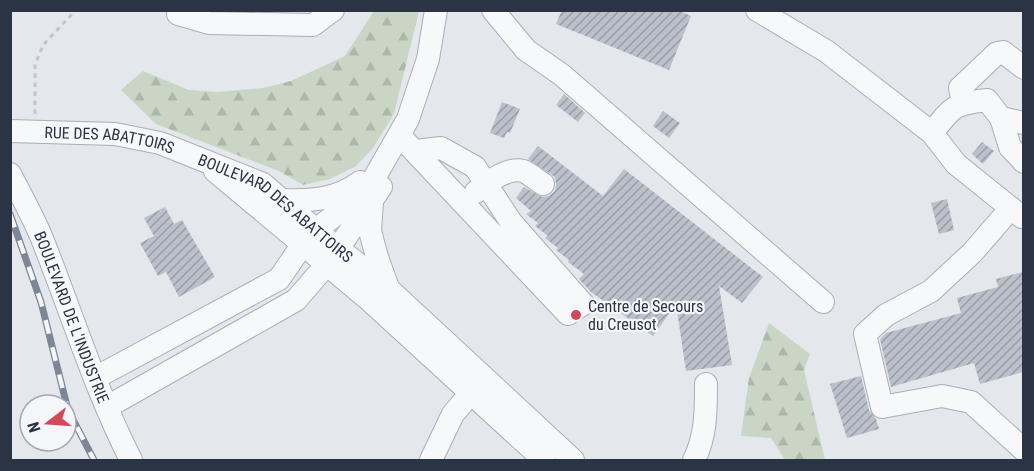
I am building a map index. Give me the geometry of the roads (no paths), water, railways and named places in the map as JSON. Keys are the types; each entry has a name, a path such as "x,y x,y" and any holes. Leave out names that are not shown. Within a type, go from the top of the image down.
{"street":[{"path":"178,14 209,23 313,25 333,10"},
{"path":"107,407 296,300 333,256 372,201 407,143 408,119 428,59 436,10"},
{"path":"493,10 526,50 562,75 824,302"},
{"path":"758,10 826,51 932,133 956,164 1017,213 930,291 886,315 865,334 882,407 942,396 971,402 1023,450"},
{"path":"963,103 960,88 997,53 1003,52 1023,68"},
{"path":"932,133 949,110 963,103 987,100 1001,118 1010,147 1023,162"},
{"path":"1001,118 1023,123"},
{"name":"RUE DES ABATTOIRS","path":"10,131 115,134 160,143 205,162"},
{"path":"282,200 323,199 341,193 357,184 407,143 441,148 475,167 511,222 583,304 568,314 407,143"},
{"name":"BOULEVARD DES ABATTOIRS","path":"205,162 263,184 282,200 310,237"},
{"name":"BOULEVARD DES ABATTOIRS","path":"205,162 242,195 310,237 333,256 471,393 544,460"},
{"path":"95,378 279,279 310,237 372,182 384,162"},
{"path":"464,203 486,183 509,172 524,171 543,184"},
{"name":"BOULEVARD DE L'INDUSTRIE","path":"10,174 40,233 95,378 131,460"},
{"path":"372,201 370,231 389,289"},
{"name":"BOULEVARD DES ABATTOIRS","path":"333,256 389,289 573,460"},
{"path":"694,460 701,446 706,420 706,384"},
{"path":"431,460 453,414 471,393"}],"railway":[{"path":"10,214 41,302 68,410 94,460"}],"place":[{"name":"Centre de Secours du Creusot","path":"576,315"}]}
